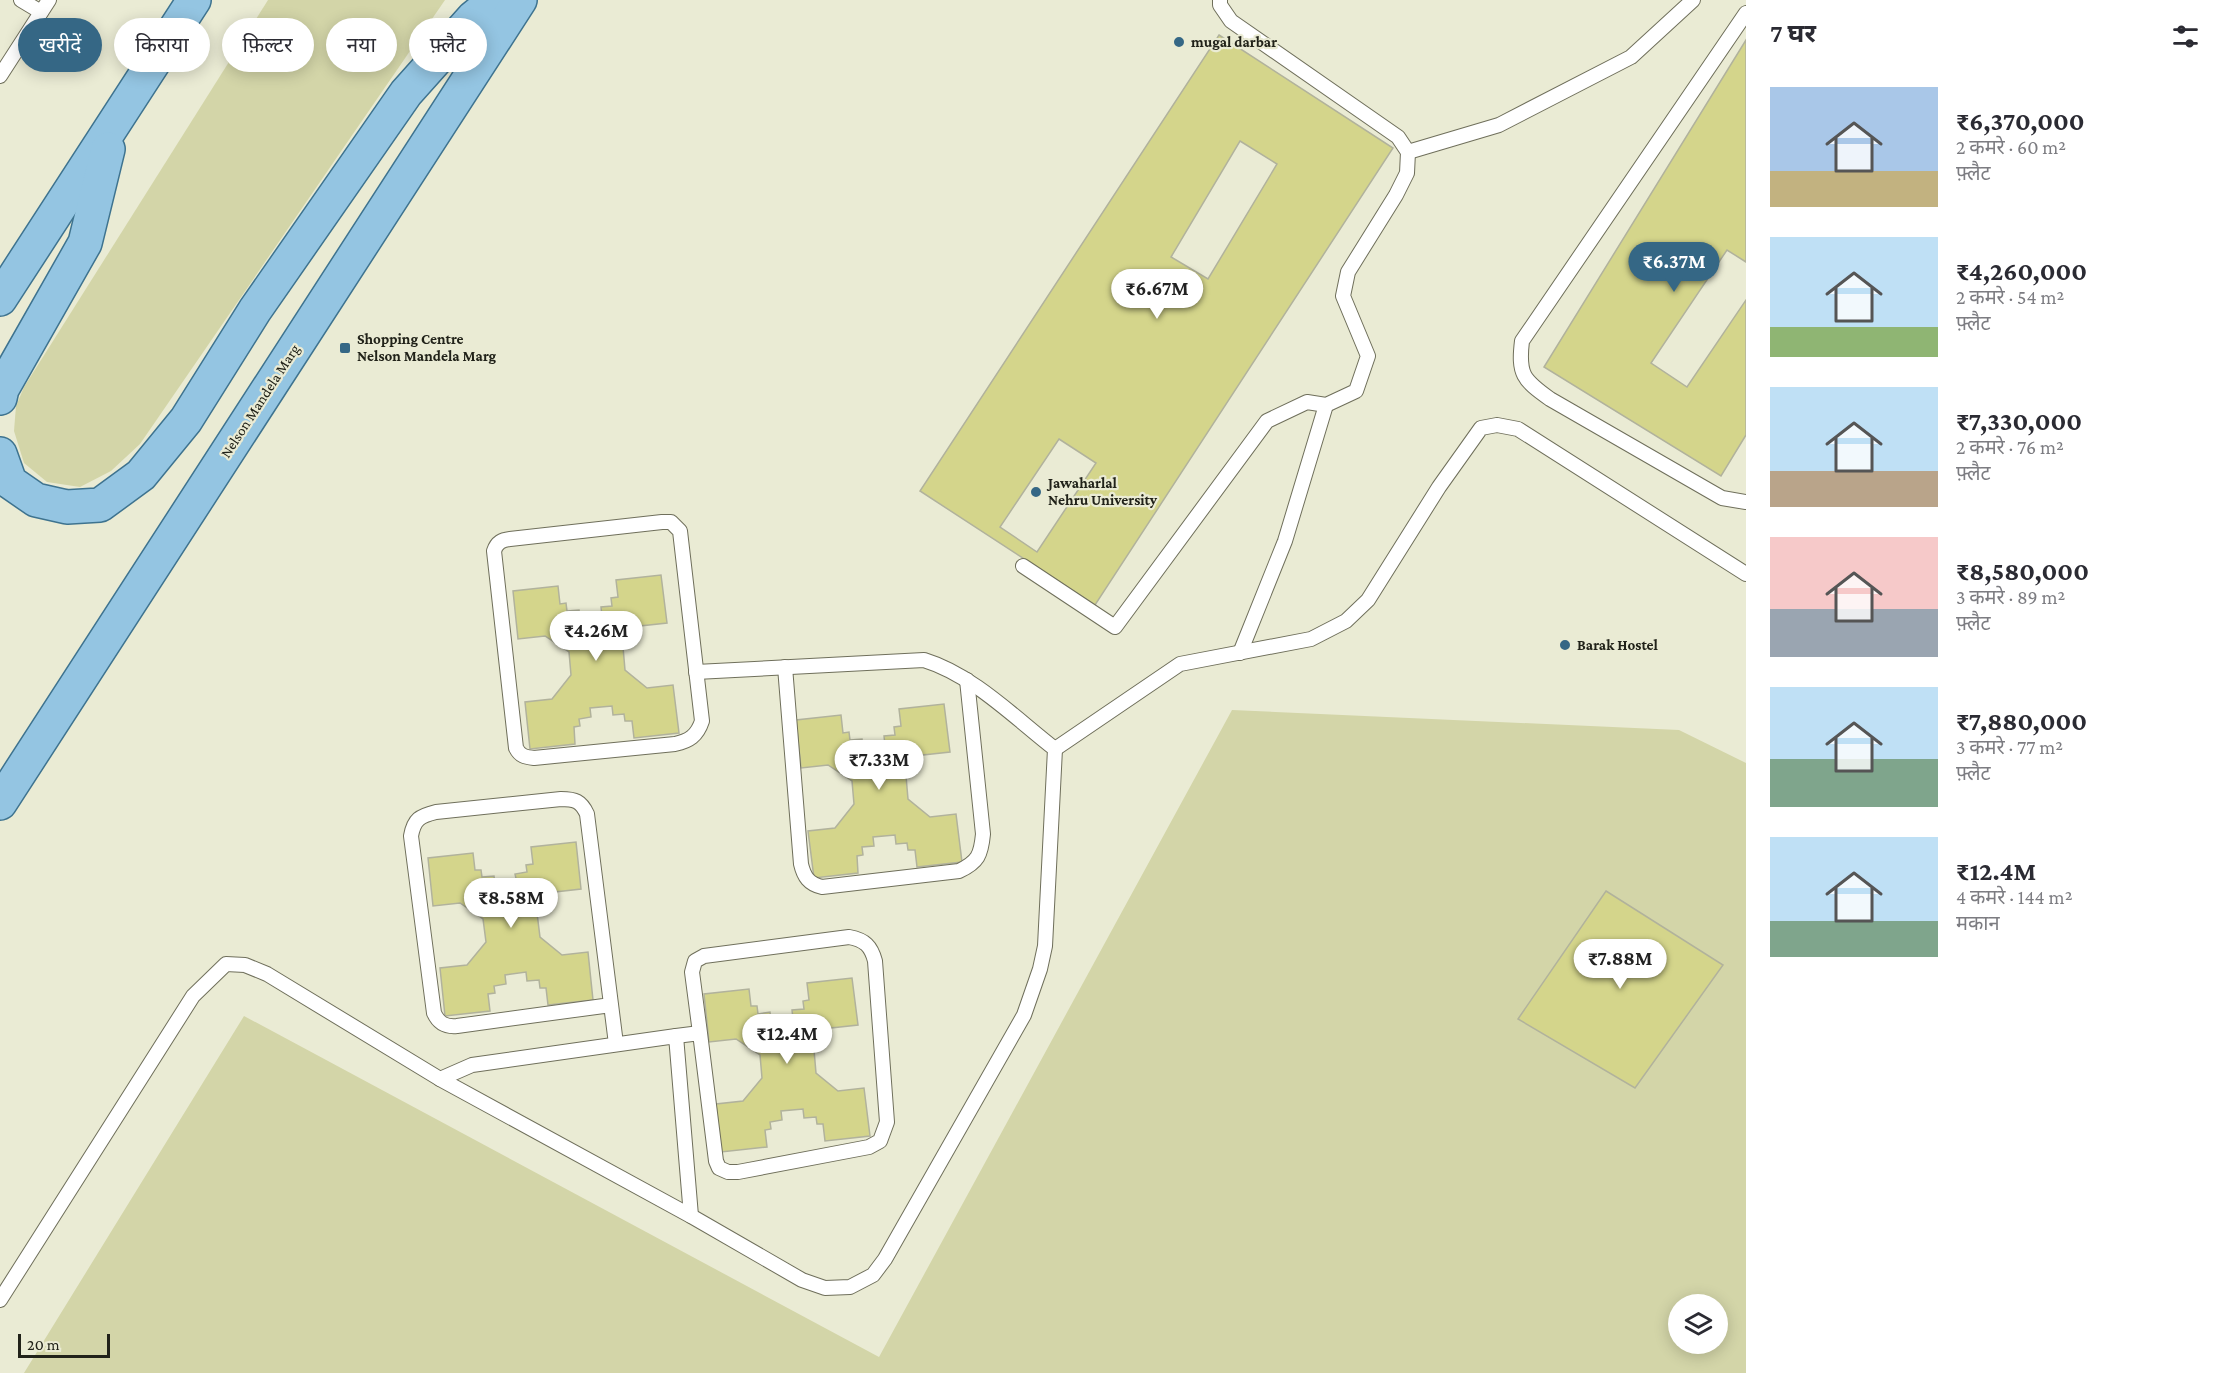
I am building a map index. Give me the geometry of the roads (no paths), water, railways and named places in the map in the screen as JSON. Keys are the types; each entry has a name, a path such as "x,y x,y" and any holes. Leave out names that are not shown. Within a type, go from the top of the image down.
{"main road":[{"path":"0,299 194,0"},
{"path":"0,454 10,482 36,500 67,507 100,505 141,474 186,420 255,310 406,93 473,18 495,0"},
{"name":"Nelson Mandela Marg","path":"0,803 520,0"},
{"path":"0,398 2,389 85,243 114,123"}],"lane":[{"path":"21,0 40,12"},
{"path":"0,76 49,0"},
{"path":"1023,566 1115,627 1267,421 1307,402 1326,405 1356,391 1368,356 1343,296 1348,272 1396,195 1407,173 1408,153 1398,137 1231,21 1220,5 1221,0"},
{"path":"1408,153 1499,125 1631,57 1693,0"},
{"path":"1746,14 1522,341 1519,365 1531,386 1550,399 1722,498 1746,502"},
{"path":"1240,653 1285,541 1326,405"},
{"path":"1055,749 1180,664 1311,639 1346,621 1368,600 1439,487 1481,428 1497,425 1518,429 1746,574"},
{"path":"671,522 680,531 696,672 702,721 694,736 685,742 534,758 519,754 516,748 494,551 496,545 510,538 671,522"},
{"path":"696,672 924,660 940,665 968,680 1055,749"},
{"path":"785,667 801,864 808,880 813,885 822,887 959,871 977,860 982,847 983,834 968,680"},
{"path":"0,1300 193,996 226,964 245,965 267,974 440,1079 691,1216 802,1280 825,1288 850,1287 873,1275 891,1249 1024,1015 1040,969 1045,946 1055,749"},
{"path":"611,1005 457,1026 442,1024 437,1020 434,1013 411,836 413,825 422,815 561,799 574,799 583,804 587,814 616,1044"},
{"path":"849,937 862,940 871,948 875,961 887,1122 880,1141 869,1147 738,1173 719,1168 716,1161 700,1033 692,972 695,961 704,956 849,937"},
{"path":"440,1079 472,1065 700,1033"},
{"path":"676,1036 691,1216"}],"place":[{"name":"mugal darbar","path":"1179,42"},
{"name":"Shopping Centre Nelson Mandela Marg","path":"345,348"},
{"name":"Jawaharlal Nehru University","path":"1036,492"},
{"name":"Barak Hostel","path":"1565,645"}]}
